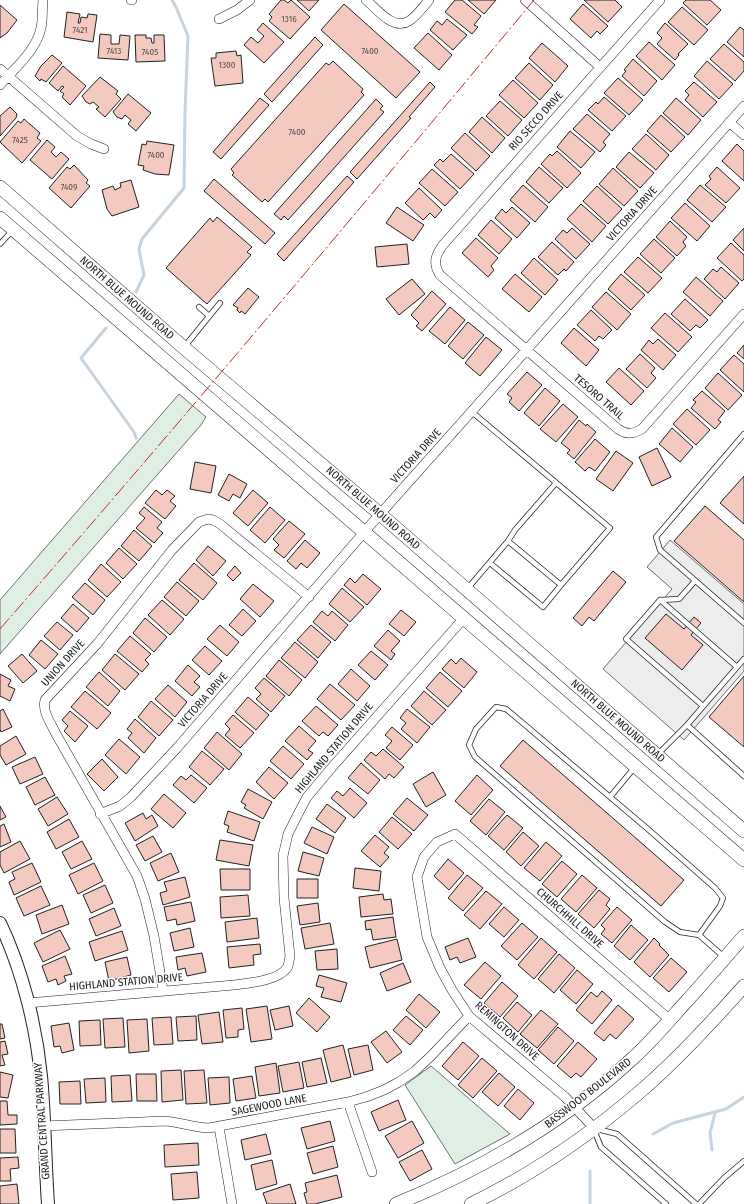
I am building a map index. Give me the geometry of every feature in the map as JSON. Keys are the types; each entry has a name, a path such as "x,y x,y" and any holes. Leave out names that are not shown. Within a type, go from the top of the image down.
{"main road":[{"name":"NORTH BLUE MOUND ROAD","path":"0,187 184,347 467,589 744,831"},
{"name":"NORTH BLUE MOUND ROAD","path":"0,218 744,860"},
{"name":"BASSWOOD BOULEVARD","path":"396,1204 459,1177 485,1163 537,1132 602,1085 633,1058 670,1020 744,936"},
{"path":"471,1204 513,1182 542,1164 619,1110 656,1078 697,1037 744,986"}],"street":[{"path":"0,85 31,50 36,42 41,26 43,0"},
{"path":"219,19 237,10 250,0"},
{"path":"366,0 391,22 397,24 409,21 429,0"},
{"path":"525,0 600,67"},
{"name":"RIO SECCO DRIVE","path":"435,260 442,246 660,0"},
{"path":"0,69 77,136 104,149"},
{"name":"VICTORIA DRIVE","path":"100,814 120,806 131,797 176,748 380,514 744,106"},
{"path":"729,122 744,136"},
{"name":"TESORO TRAIL","path":"435,260 436,268 440,275 624,433 630,433 642,429 744,314"},
{"name":"UNION DRIVE","path":"163,990 154,936 145,899 137,876 124,850 100,814 47,717 44,706 45,700 96,644 172,550 199,522 208,519 213,520 309,597"},
{"name":"HIGHLAND STATION DRIVE","path":"28,1003 234,985 263,980 282,973 287,969 290,956 284,898 283,856 288,834 298,814 307,797 334,765 464,618"},
{"name":"REMINGTON DRIVE","path":"455,834 437,842 424,857 417,877 427,937 452,990 469,1016 565,1097 594,1128"},
{"name":"CHURCHHILL DRIVE","path":"455,834 670,1020"},
{"name":"GRAND CENTRAL PARKWAY","path":"0,923 16,962 28,1003 41,1076 48,1204"},
{"name":"SAGEWOOD LANE","path":"43,1126 165,1121 200,1128 219,1127 348,1102 366,1097 399,1082 415,1071 469,1016"},
{"path":"348,1102 372,1172"},
{"path":"219,1127 232,1204"}],"lane":[{"path":"0,244 13,230"},
{"path":"184,347 220,302"},
{"path":"199,307 209,316"},
{"path":"472,412 610,528 543,607 490,562"},
{"path":"744,434 656,537 660,550 744,623"},
{"path":"467,589 556,483"},
{"path":"508,541 561,585"},
{"path":"695,581 679,599 660,600 626,639 703,706"},
{"path":"660,600 737,667"},
{"path":"657,755 687,725 744,660"},
{"path":"699,935 720,906 723,898 715,888 506,709 496,707 476,729 469,745 475,758 665,922 680,932 699,935 726,958"},
{"path":"687,725 744,776"},
{"path":"610,797 636,766"},
{"path":"594,1128 601,1147 666,1204"},
{"path":"594,1128 617,1134 696,1204"},
{"path":"699,1204 724,1178 744,1162"}],"green space":[{"path":"179,394 206,417 201,425 0,654 0,600"},
{"path":"431,1066 510,1134 455,1164 405,1085"}],"shaded area":[{"path":"670,540 744,604 744,671 684,740 603,669 672,589 647,567"}],"building":[{"path":"281,0 288,3 291,0 310,17 290,39 269,21 272,17 269,14"},
{"path":"297,0 319,0 309,11"},
{"path":"455,0 462,0 481,16 474,25 478,27 472,34 445,12"},
{"path":"468,0 496,0 484,14"},
{"path":"584,0 615,0 622,7 608,22"},
{"path":"686,0 710,0 721,10 707,25 683,3"},
{"path":"344,4 420,72 396,98 321,30"},
{"path":"583,4 608,26 600,34 597,31 591,38 570,19"},
{"path":"0,5 17,20 7,33 0,38"},
{"path":"682,7 708,30 694,45 668,22"},
{"path":"67,12 80,14 78,23 80,23 81,17 87,18 88,14 97,15 93,42 64,37"},
{"path":"447,19 467,35 453,50 430,30 437,21 442,25"},
{"path":"263,23 284,42 264,63 244,45 251,37 258,43 264,36 257,30"},
{"path":"665,23 688,44 678,54 679,55 675,60 657,44 662,38 657,33"},
{"path":"740,27 744,30 744,57 727,42"},
{"path":"428,33 452,55 439,70 414,48"},
{"path":"100,34 111,35 111,44 119,44 120,35 130,36 128,60 98,58"},
{"path":"135,35 146,35 146,38 151,38 152,43 154,43 154,35 164,35 165,61 136,62"},
{"path":"315,37 323,45 272,102 264,94"},
{"path":"649,42 675,65 662,80 636,56"},
{"path":"542,43 568,66 555,82 529,58"},
{"path":"724,44 744,62 744,71 735,81 710,59"},
{"path":"236,51 237,56 241,55 243,83 215,86 211,58 216,58 216,53"},
{"path":"52,55 62,63 46,82 41,79 40,81 35,76 41,66"},
{"path":"633,59 657,81 644,96 622,76 626,71 624,70"},
{"path":"333,61 363,89 361,92 364,95 268,202 265,199 262,202 232,175 234,173 231,169 326,63 329,65"},
{"path":"707,61 733,84 719,99 694,76"},
{"path":"529,63 553,85 540,100 515,78"},
{"path":"63,66 86,86 70,105 62,97 64,94 60,91 64,87 62,86 58,91 49,83"},
{"path":"100,77 118,91 116,94 121,99 105,117 96,109 99,107 93,102 90,104 86,102 82,96"},
{"path":"618,78 643,100 629,115 604,93"},
{"path":"513,80 538,103 524,118 499,95"},
{"path":"430,82 435,87 409,117 411,118 357,179 350,172"},
{"path":"694,82 717,102 703,117 685,100 689,95 685,91"},
{"path":"128,94 151,113 136,131 128,124 131,120 125,115 122,119 117,117 113,112"},
{"path":"604,97 626,116 612,131 588,110 596,102 598,104"},
{"path":"260,98 269,105 221,159 213,152"},
{"path":"676,98 701,120 688,135 663,113"},
{"path":"376,99 383,106 380,109 384,112 288,220 284,216 281,220 274,214"},
{"path":"500,101 522,120 508,136 486,116"},
{"path":"10,107 17,114 16,118 0,136 0,116"},
{"path":"587,114 610,134 603,142 606,145 600,152 573,129"},
{"path":"661,115 685,137 671,152 647,131"},
{"path":"482,117 505,138 492,153 469,132"},
{"path":"24,119 40,133 37,138 41,141 22,163 0,142 18,121 21,123"},
{"path":"570,131 595,152 581,168 557,147"},
{"path":"465,133 490,156 476,171 451,148"},
{"path":"646,134 669,155 656,170 632,149"},
{"path":"47,140 55,147 51,152 56,157 61,152 69,159 52,179 30,160"},
{"path":"147,141 174,145 169,175 155,174 143,170 144,166 138,165 142,144 146,145"},
{"path":"737,144 744,151 744,181 722,161"},
{"path":"557,151 581,173 567,188 541,164 550,154 552,156"},
{"path":"629,152 654,173 640,188 616,167"},
{"path":"451,154 474,174 460,189 434,165 440,159 443,162"},
{"path":"74,165 88,180 86,183 90,186 71,208 49,188 67,167 70,169"},
{"path":"539,167 563,188 549,203 526,182"},
{"path":"717,167 740,188 726,203 705,185 711,179 709,176"},
{"path":"613,168 638,191 624,206 599,184"},
{"path":"432,169 458,192 445,206 419,183"},
{"path":"347,176 354,182 284,261 277,254"},
{"path":"214,179 275,233 265,244 204,191"},
{"path":"131,180 139,207 112,216 107,209 102,190 113,186 115,190 121,187 120,183"},
{"path":"523,185 548,207 535,222 510,200"},
{"path":"700,185 726,207 712,222 687,200"},
{"path":"597,186 622,209 608,224 583,201"},
{"path":"419,188 442,210 435,218 430,213 423,220 405,203"},
{"path":"685,203 710,226 697,241 671,218"},
{"path":"581,204 606,226 592,242 567,219"},
{"path":"397,207 424,225 413,241 386,223"},
{"path":"512,207 530,223 517,238 495,218 502,209 506,213"},
{"path":"217,217 252,247 247,252 251,255 207,304 166,268 210,218 213,222"},
{"path":"491,220 512,239 499,254 478,235"},
{"path":"670,221 687,237 683,242 686,246 677,256 656,237"},
{"path":"572,228 590,244 576,259 555,239 563,230 567,233"},
{"path":"744,228 744,251 733,240"},
{"path":"476,238 498,258 491,266 494,270 488,277 462,253"},
{"path":"654,239 675,258 661,273 640,254"},
{"path":"552,242 574,262 566,271 564,269 558,275 538,257"},
{"path":"731,243 744,255 744,279 742,281 717,258"},
{"path":"407,244 409,264 377,267 375,247"},
{"path":"638,257 662,278 648,293 624,272"},
{"path":"534,258 558,280 545,295 521,273"},
{"path":"721,267 739,283 725,299 704,279 713,269 717,272"},
{"path":"515,274 542,297 529,312 502,289"},
{"path":"621,274 645,295 631,310 608,289"},
{"path":"696,277 723,301 710,316 683,292"},
{"path":"412,279 425,294 399,315 386,299"},
{"path":"248,288 259,297 245,314 241,311 240,313 237,310 238,308 233,305"},
{"path":"432,291 446,304 422,331 416,326 419,323 411,315"},
{"path":"606,292 631,314 617,330 592,307"},
{"path":"685,299 708,320 700,328 696,325 690,331 671,314"},
{"path":"450,307 465,320 445,344 429,331"},
{"path":"591,310 612,330 603,339 599,336 595,341 577,325"},
{"path":"665,313 692,337 678,352 651,328"},
{"path":"468,322 484,335 463,359 448,346"},
{"path":"574,328 599,350 586,366 561,343"},
{"path":"486,337 502,350 480,376 465,363"},
{"path":"658,339 676,355 663,370 641,350 649,340 653,344"},
{"path":"744,345 744,359 737,353"},
{"path":"640,354 655,368 651,373 656,378 647,388 626,369"},
{"path":"734,355 744,364 744,392 720,370"},
{"path":"619,368 644,391 631,405 606,382"},
{"path":"527,372 542,385 519,411 509,402 512,398 507,394"},
{"path":"718,373 742,395 728,410 705,388"},
{"path":"545,388 560,401 539,426 524,413"},
{"path":"702,391 725,411 718,420 721,422 715,429 691,408 696,402 693,400"},
{"path":"563,404 578,417 556,442 540,429"},
{"path":"687,409 710,430 696,445 673,424"},
{"path":"579,420 586,426 587,424 596,432 574,459 567,453 570,450 561,443"},
{"path":"672,428 693,447 680,462 659,444"},
{"path":"595,439 610,452 595,471 589,467 585,471 575,462"},
{"path":"657,448 671,477 652,486 639,457"},
{"path":"616,451 633,463 613,491 596,479"},
{"path":"195,462 216,466 211,493 190,489"},
{"path":"229,474 247,484 240,498 233,494 229,501 218,495"},
{"path":"744,476 744,524 720,503"},
{"path":"156,490 162,495 167,490 175,496 170,501 176,506 165,519 145,503"},
{"path":"253,490 268,503 248,526 233,513"},
{"path":"705,506 744,540 744,602 674,541"},
{"path":"144,507 162,522 157,528 163,533 154,543 136,528 145,518 139,513"},
{"path":"270,507 285,520 265,543 250,530"},
{"path":"289,521 305,534 284,558 274,550 279,545 273,539"},
{"path":"134,530 152,546 139,561 121,546"},
{"path":"305,540 320,553 307,568 301,563 296,569 287,561"},
{"path":"208,546 226,561 213,576 196,560"},
{"path":"119,548 137,564 123,579 106,563"},
{"path":"194,563 217,583 203,600 179,580"},
{"path":"101,564 121,582 107,597 88,580"},
{"path":"235,566 241,573 233,581 227,575"},
{"path":"613,571 626,582 594,621 589,617 582,626 573,618"},
{"path":"363,574 381,589 367,605 344,585 350,578 355,583"},
{"path":"177,582 199,601 186,616 164,597"},
{"path":"85,583 105,600 93,615 72,597"},
{"path":"253,584 274,601 260,617 240,599"},
{"path":"342,588 364,607 350,622 329,604"},
{"path":"162,600 184,619 170,635 148,615"},
{"path":"73,604 89,618 77,632 61,618"},
{"path":"243,609 256,621 242,636 229,625"},
{"path":"401,610 416,622 404,636 389,624"},
{"path":"322,611 328,616 332,611 348,625 335,641 313,622"},
{"path":"666,614 684,629 694,617 701,623 691,635 703,645 682,670 645,638"},
{"path":"145,618 167,637 154,652 133,633"},
{"path":"57,622 73,635 60,650 44,636"},
{"path":"220,625 239,642 227,656 207,639"},
{"path":"311,625 331,642 318,658 297,640"},
{"path":"388,630 400,641 391,651 395,654 391,660 374,646"},
{"path":"130,636 151,654 145,660 149,664 142,672 117,651"},
{"path":"41,640 58,654 45,669 29,655"},
{"path":"295,642 318,662 305,678 281,658"},
{"path":"205,646 222,661 209,675 192,660"},
{"path":"371,651 388,665 375,680 358,665"},
{"path":"22,654 37,671 23,683 8,666"},
{"path":"115,654 139,674 125,690 102,670"},
{"path":"461,658 477,672 464,688 442,669 451,659 456,664"},
{"path":"279,660 302,680 289,696 266,676"},
{"path":"188,665 200,676 194,682 200,687 192,696 175,681"},
{"path":"351,669 370,686 357,701 338,684"},
{"path":"99,672 120,691 108,706 86,687"},
{"path":"440,672 462,691 448,707 426,688"},
{"path":"0,674 11,680 8,686 15,689 10,701 0,696"},
{"path":"744,676 744,747 709,717"},
{"path":"264,678 285,696 271,712 256,699 261,694 255,688"},
{"path":"330,684 355,705 341,720 317,699"},
{"path":"168,685 187,702 175,717 155,699"},
{"path":"85,691 111,713 97,729 71,707"},
{"path":"424,691 446,710 432,725 411,706"},
{"path":"248,697 269,715 256,730 235,712"},
{"path":"151,701 173,720 159,736 138,717"},
{"path":"316,706 338,725 328,736 323,732 319,736 302,721"},
{"path":"3,709 12,727 1,732 0,711"},
{"path":"407,709 430,727 417,743 401,729 406,723 400,718"},
{"path":"70,711 88,726 75,742 64,731 68,726 62,720"},
{"path":"233,715 254,733 240,748 225,735 230,729 225,724"},
{"path":"135,719 156,738 144,753 128,738 132,733 127,729"},
{"path":"299,726 316,741 308,750 313,753 307,760 285,741"},
{"path":"392,727 413,745 400,760 386,748 392,741 385,735"},
{"path":"217,732 242,754 229,770 204,748"},
{"path":"16,736 26,754 6,765 0,755 0,746"},
{"path":"119,739 140,757 126,774 105,755"},
{"path":"523,740 684,880 661,906 500,766"},
{"path":"283,746 304,764 291,779 270,761"},
{"path":"383,749 404,767 394,778 389,774 385,779 364,760 371,752 376,756"},
{"path":"202,751 224,769 210,785 189,767"},
{"path":"35,757 43,774 20,784 12,767"},
{"path":"102,759 118,777 104,791 87,774"},
{"path":"361,763 380,780 368,794 348,778"},
{"path":"269,767 288,783 274,799 256,782"},
{"path":"433,772 446,795 426,807 413,784"},
{"path":"191,775 207,788 194,803 173,785 181,776 186,780"},
{"path":"477,775 493,790 471,815 455,801"},
{"path":"45,777 55,795 35,805 26,787"},
{"path":"350,788 367,803 354,818 331,798 337,791 343,796"},
{"path":"248,789 272,802 263,819 244,808 246,805 241,802"},
{"path":"164,794 186,813 173,828 151,809"},
{"path":"57,797 68,814 48,826 38,809"},
{"path":"407,798 428,815 414,831 393,814"},
{"path":"489,799 505,812 486,835 470,821"},
{"path":"327,804 346,818 335,833 316,819"},
{"path":"0,806 6,817 0,820"},
{"path":"228,811 260,822 254,841 227,832 229,826 224,824"},
{"path":"143,813 146,819 152,815 158,826 135,841 125,823"},
{"path":"507,815 523,828 504,850 488,836"},
{"path":"392,817 412,834 398,849 379,832"},
{"path":"69,819 79,837 56,849 47,832"},
{"path":"4,824 11,842 0,847 0,826"},
{"path":"312,827 334,837 327,854 304,843"},
{"path":"523,832 539,846 521,866 506,852"},
{"path":"375,835 389,847 384,853 389,857 380,867 361,851"},
{"path":"153,836 162,852 145,861 136,845"},
{"path":"220,840 253,845 249,866 216,860"},
{"path":"20,841 30,859 4,873 0,865 0,852"},
{"path":"82,841 92,859 71,869 62,852"},
{"path":"546,842 562,856 540,881 524,868"},
{"path":"303,852 324,858 319,876 298,871"},
{"path":"171,853 179,872 158,881 150,863"},
{"path":"448,859 464,873 449,890 434,876"},
{"path":"562,861 577,874 557,897 542,884"},
{"path":"32,863 41,882 14,895 9,882 15,879 12,872"},
{"path":"94,863 103,881 78,894 69,875"},
{"path":"355,868 381,871 379,891 353,888"},
{"path":"220,869 250,869 250,890 221,890"},
{"path":"467,875 483,888 463,911 448,898"},
{"path":"582,875 597,888 576,912 561,899"},
{"path":"185,877 190,897 163,905 160,893 167,891 164,882"},
{"path":"297,879 318,879 318,898 297,898"},
{"path":"105,885 113,903 91,913 83,895"},
{"path":"41,886 50,905 24,916 16,898"},
{"path":"599,890 610,899 606,905 610,909 594,928 578,914"},
{"path":"486,891 502,904 480,929 464,915"},
{"path":"383,894 384,900 391,899 393,914 361,917 359,897"},
{"path":"248,895 250,916 221,918 220,897"},
{"path":"191,902 195,921 177,925 176,919 167,921 164,907"},
{"path":"318,903 320,922 300,925 297,906"},
{"path":"62,905 69,924 42,934 36,915"},
{"path":"504,907 519,920 504,937 489,924"},
{"path":"617,907 632,920 612,943 601,934 605,929 601,925"},
{"path":"114,908 121,926 96,936 89,919"},
{"path":"393,917 396,937 373,940 371,929 366,930 365,921"},
{"path":"257,918 259,938 227,942 225,922"},
{"path":"330,923 334,944 305,949 301,928"},
{"path":"522,923 538,937 517,960 501,946"},
{"path":"631,925 648,940 630,960 614,946"},
{"path":"190,928 194,947 174,951 170,933"},
{"path":"60,930 70,949 43,962 34,943"},
{"path":"122,931 128,950 95,961 89,942"},
{"path":"468,938 476,957 460,963 457,957 450,960 445,947"},
{"path":"541,938 557,952 534,979 518,965"},
{"path":"654,938 669,955 650,977 634,962"},
{"path":"397,939 402,960 370,968 365,947"},
{"path":"260,944 261,954 253,955 254,965 229,968 227,947"},
{"path":"337,949 338,969 317,970 315,951"},
{"path":"202,953 206,972 187,976 185,968 178,970 176,957"},
{"path":"559,954 575,968 554,993 538,979"},
{"path":"65,956 72,974 64,976 66,981 58,985 56,979 48,982 42,966"},
{"path":"127,957 131,975 109,981 105,962"},
{"path":"671,958 687,972 669,992 653,978"},
{"path":"485,962 501,976 481,999 464,985"},
{"path":"403,963 411,982 387,991 380,973"},
{"path":"577,970 593,984 576,1004 560,990"},
{"path":"319,975 347,983 341,1002 321,997 324,988 316,986"},
{"path":"502,982 518,996 500,1017 484,1003"},
{"path":"602,991 612,1000 592,1024 576,1010 591,992 597,997"},
{"path":"419,994 440,1012 426,1028 406,1010"},
{"path":"309,998 330,1017 317,1032 296,1013"},
{"path":"517,1002 532,1015 518,1032 503,1018"},
{"path":"618,1005 634,1019 616,1039 610,1034 604,1041 594,1033"},
{"path":"267,1006 272,1039 251,1042 246,1009"},
{"path":"289,1006 293,1026 275,1030 270,1010"},
{"path":"242,1008 244,1029 238,1030 238,1037 226,1038 223,1010"},
{"path":"541,1010 558,1024 537,1048 520,1034"},
{"path":"219,1012 223,1042 202,1044 198,1015"},
{"path":"196,1016 197,1040 178,1041 176,1017"},
{"path":"406,1016 423,1030 410,1045 393,1030"},
{"path":"171,1017 173,1044 154,1045 152,1018"},
{"path":"123,1018 125,1047 105,1048 103,1019"},
{"path":"147,1019 149,1051 129,1053 127,1020"},
{"path":"100,1020 101,1045 80,1046 79,1021"},
{"path":"69,1023 74,1050 62,1053 60,1046 54,1047 51,1026"},
{"path":"0,1024 2,1024 5,1038 0,1039"},
{"path":"558,1027 574,1041 554,1064 538,1050"},
{"path":"386,1031 402,1052 387,1063 371,1042"},
{"path":"5,1041 8,1054 2,1055 5,1065 0,1066 0,1042"},
{"path":"463,1042 479,1056 458,1080 442,1066"},
{"path":"578,1042 597,1059 581,1077 576,1073 571,1078 557,1066"},
{"path":"343,1045 351,1077 331,1082 323,1050"},
{"path":"368,1045 373,1070 354,1075 348,1049"},
{"path":"321,1058 327,1083 307,1087 302,1062"},
{"path":"482,1058 497,1071 473,1098 458,1085"},
{"path":"299,1062 304,1088 283,1092 278,1066"},
{"path":"276,1063 280,1093 259,1096 255,1067"},
{"path":"181,1070 183,1100 162,1102 161,1071"},
{"path":"204,1070 207,1103 186,1104 184,1071"},
{"path":"0,1072 13,1075 8,1098 0,1097"},
{"path":"499,1073 515,1087 498,1106 482,1092"},
{"path":"136,1074 156,1074 157,1101 137,1101"},
{"path":"130,1075 132,1101 112,1102 111,1076"},
{"path":"252,1076 256,1098 236,1101 233,1079"},
{"path":"229,1077 230,1103 210,1105 208,1078"},
{"path":"105,1078 106,1102 86,1103 84,1079"},
{"path":"80,1081 81,1104 60,1104 59,1082"},
{"path":"518,1089 534,1103 520,1120 504,1106"},
{"path":"398,1100 406,1120 379,1131 371,1112"},
{"path":"0,1101 7,1101 8,1115 17,1115 17,1124 0,1125"},
{"path":"330,1121 335,1141 307,1149 301,1128"},
{"path":"412,1121 424,1143 398,1158 385,1136"},
{"path":"0,1129 15,1129 16,1153 0,1153"},
{"path":"266,1134 271,1154 245,1160 241,1140"},
{"path":"198,1143 199,1165 165,1167 164,1145"},
{"path":"333,1146 338,1167 313,1174 307,1153"},
{"path":"422,1150 432,1169 410,1181 399,1162"},
{"path":"18,1157 19,1168 10,1169 11,1181 0,1181 0,1158"},
{"path":"272,1160 277,1184 256,1190 251,1165"},
{"path":"197,1172 199,1198 173,1200 171,1174"},
{"path":"337,1175 342,1197 315,1204 307,1204 304,1193 307,1192 305,1183"},
{"path":"17,1184 19,1204 0,1204 0,1186"},
{"path":"290,1184 296,1204 267,1204 263,1193"}],"waterway":[{"path":"136,292 144,275 139,249 142,239 184,188 188,36 172,0"},
{"path":"106,328 81,358 134,432 136,438"},
{"path":"653,1134 673,1123 726,1109 744,1097"},
{"path":"712,1150 710,1133 715,1113"},
{"path":"590,1171 590,1204"}],"power":[{"path":"0,629 269,316 534,0"}]}
